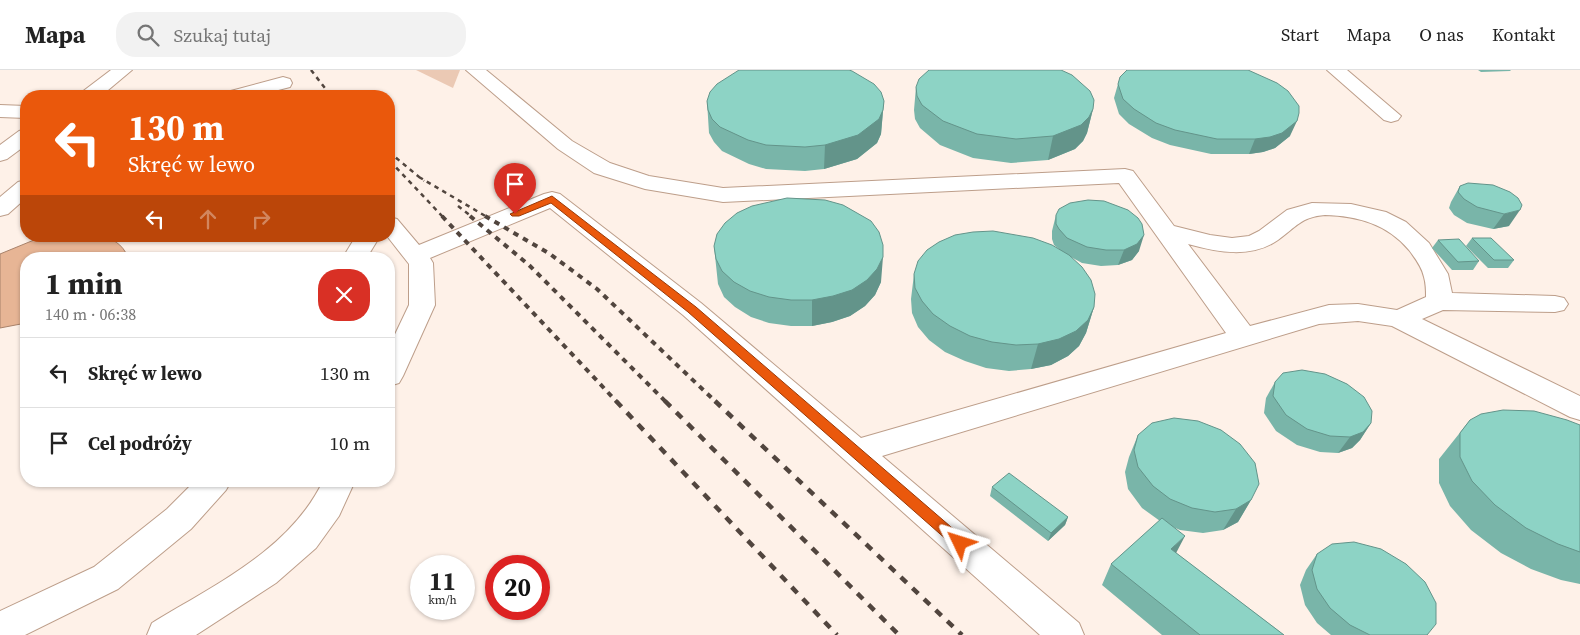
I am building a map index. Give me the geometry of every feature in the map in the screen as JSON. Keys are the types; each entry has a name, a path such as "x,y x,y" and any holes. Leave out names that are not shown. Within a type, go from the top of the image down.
{"street":[{"path":"85,90 111,70"},
{"path":"96,90 123,70"},
{"path":"475,70 565,145 602,168 645,182 723,195 1126,176 1244,338"},
{"path":"1336,70 1391,116"},
{"path":"257,90 284,83"},
{"path":"0,111 20,112"},
{"path":"0,155 20,140"},
{"path":"0,163 20,148"},
{"path":"0,209 20,192"},
{"path":"415,256 552,199 692,309 1066,635"},
{"path":"1166,231 1227,246 1256,242 1274,233 1287,220 1302,212 1339,208 1372,216 1398,226 1420,248 1436,274 1440,301"},
{"path":"395,231 421,263 422,305 395,363"},
{"path":"1399,319 1440,301 1555,304"},
{"path":"855,452 1342,311 1368,312 1399,319 1580,408"},
{"path":"0,629 106,578 179,519 209,487"},
{"path":"165,635 264,572 304,538 327,507 336,487"}],"shaded area":[{"path":"416,70 460,70 453,88"},
{"path":"29,242 115,242 125,252 20,252 20,324 0,328 0,254"}],"building":[{"path":"739,70 849,70 874,84 881,92 884,101 883,110 879,119 858,135 825,145 805,147 766,145 748,140 720,127 712,119 708,110 707,101 710,92 717,84"},
{"path":"929,70 1061,70 1072,75 1090,91 1094,100 1093,109 1089,117 1081,125 1053,136 1016,139 977,134 943,121 922,105 917,96 916,87 919,79"},
{"path":"1127,70 1248,70 1277,83 1288,91 1299,106 1297,121 1282,133 1255,139 1217,139 1175,130 1156,123 1134,109 1123,99 1118,84 1120,77"},
{"path":"1468,183 1493,185 1510,192 1518,198 1522,205 1520,210 1504,214 1477,207 1464,199 1458,192 1460,186"},
{"path":"787,198 825,200 843,205 871,221 879,232 883,245 883,257 877,269 867,280 852,290 812,300 769,297 750,291 734,282 722,271 716,259 714,246 717,234 725,223 737,213 752,206"},
{"path":"1088,200 1104,201 1128,210 1142,224 1144,235 1137,244 1124,250 1087,247 1067,238 1056,224 1056,215 1059,209 1070,203"},
{"path":"993,231 1033,238 1052,245 1069,255 1082,267 1091,280 1095,294 1094,307 1088,320 1076,331 1059,339 1038,344 1016,345 992,342 970,336 950,326 933,314 922,301 915,288 914,274 918,261 927,250 955,235"},
{"path":"1472,238 1491,238 1514,260 1494,260"},
{"path":"1459,239 1479,261 1458,262 1438,240"},
{"path":"1302,370 1325,374 1347,384 1364,397 1372,411 1371,423 1363,432 1350,437 1330,436 1307,429 1286,415 1273,396 1275,382 1283,373"},
{"path":"1503,410 1534,411 1580,425 1580,552 1558,544 1526,528 1495,505 1472,481 1460,457 1460,433 1470,420 1481,414"},
{"path":"1174,418 1198,421 1221,430 1240,444 1255,463 1259,484 1251,500 1236,509 1215,512 1192,508 1170,499 1153,486 1138,467 1134,450 1138,435 1152,423"},
{"path":"1009,473 1068,517 1051,533 992,487"},
{"path":"1162,518 1185,536 1171,549 1284,635 1200,635 1111,564"},
{"path":"1354,542 1381,549 1406,564 1425,582 1436,603 1436,624 1427,635 1370,635 1350,625 1330,608 1317,589 1312,570 1317,554 1332,544"}],"railway":[{"path":"311,70 326,90"},
{"path":"395,157 420,177"},
{"path":"395,166 443,217"},
{"path":"420,177 487,217"},
{"path":"420,177 424,181"},
{"path":"458,206 472,217"},
{"path":"442,216 617,402"},
{"path":"470,216 529,265 899,635"},
{"path":"485,216 550,254 597,289 716,402"},
{"path":"616,401 837,635"},
{"path":"715,401 962,635"}],"route":[{"path":"515,214 552,199 692,309 960,543"}]}
